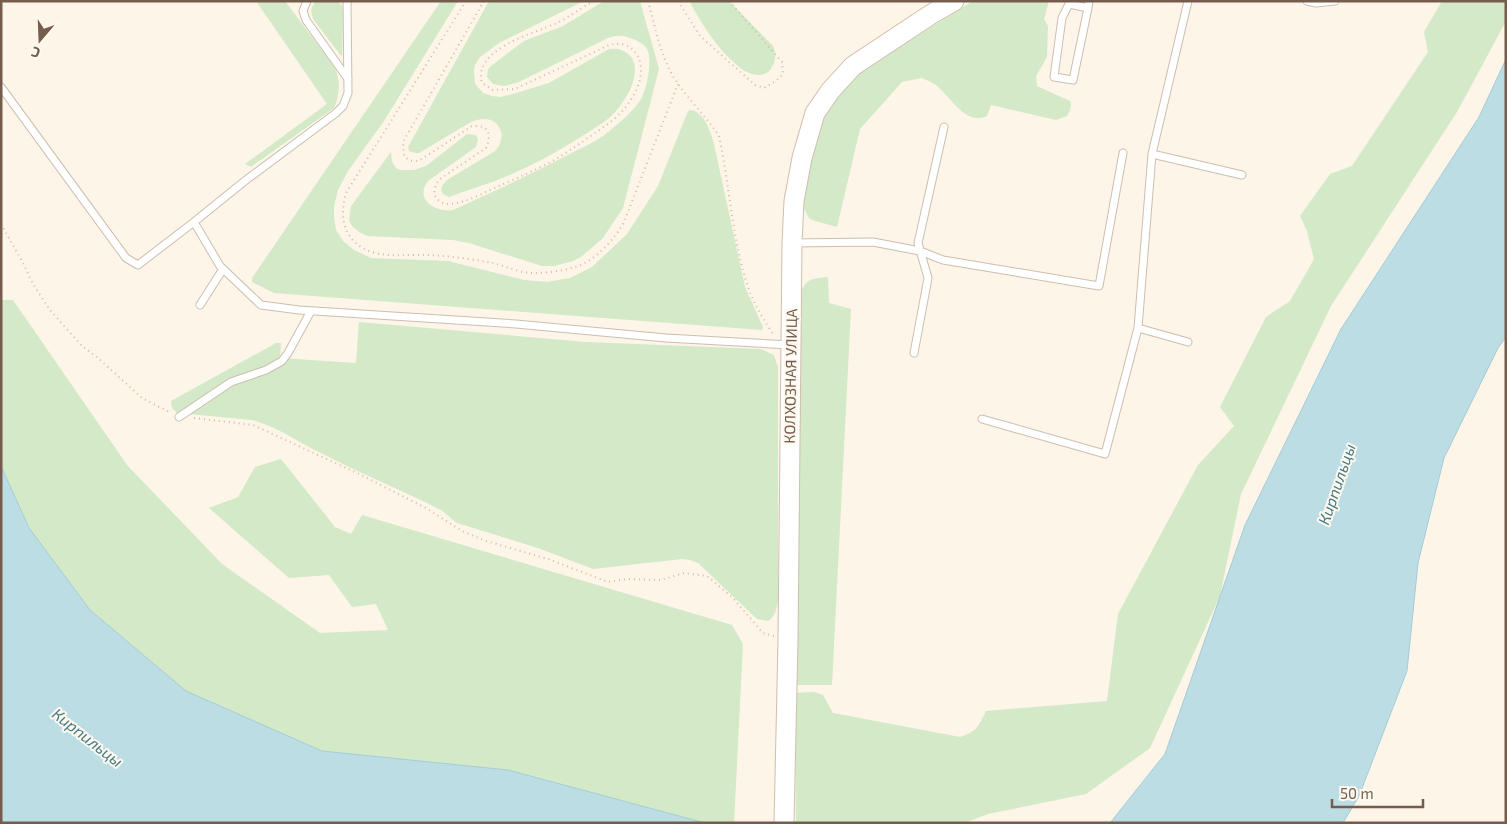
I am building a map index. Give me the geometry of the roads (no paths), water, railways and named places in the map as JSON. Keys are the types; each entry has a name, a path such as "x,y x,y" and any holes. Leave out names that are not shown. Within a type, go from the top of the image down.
{"main road":[{"name":"КОЛХОЗНАЯ УЛИЦА","path":"784,823 788,641 785,345 795,192 802,158 815,112 831,90 853,66 954,1"}],"lane":[{"path":"306,1 303,11 306,20 348,79"},
{"path":"1,87 126,258 138,264 340,110 348,93 347,1"},
{"path":"982,419 1105,454 1138,328 1152,154 1188,1"},
{"path":"1307,1 1316,3 1335,1"},
{"path":"1069,4 1089,4 1073,80 1054,77 1062,18 1069,4"},
{"path":"914,353 928,278 918,243 944,127"},
{"path":"792,243 872,242 920,251 943,260 1099,286 1123,152"},
{"path":"1152,154 1242,175"},
{"path":"194,222 220,266 262,305 310,311 516,324 666,338 785,345"},
{"path":"200,305 223,269"},
{"path":"179,417 231,382 266,370 282,361 310,311"},
{"path":"1138,328 1188,342"}],"water":[{"name":"Кирпильцы","path":"1506,59 1506,337 1498,348 1444,458 1418,563 1407,671 1359,796 1343,823 1110,823 1165,754 1245,525 1341,329 1479,117"},
{"name":"Кирпильцы","path":"1,466 29,528 90,610 186,691 322,751 508,770 705,823 1,823"}]}
